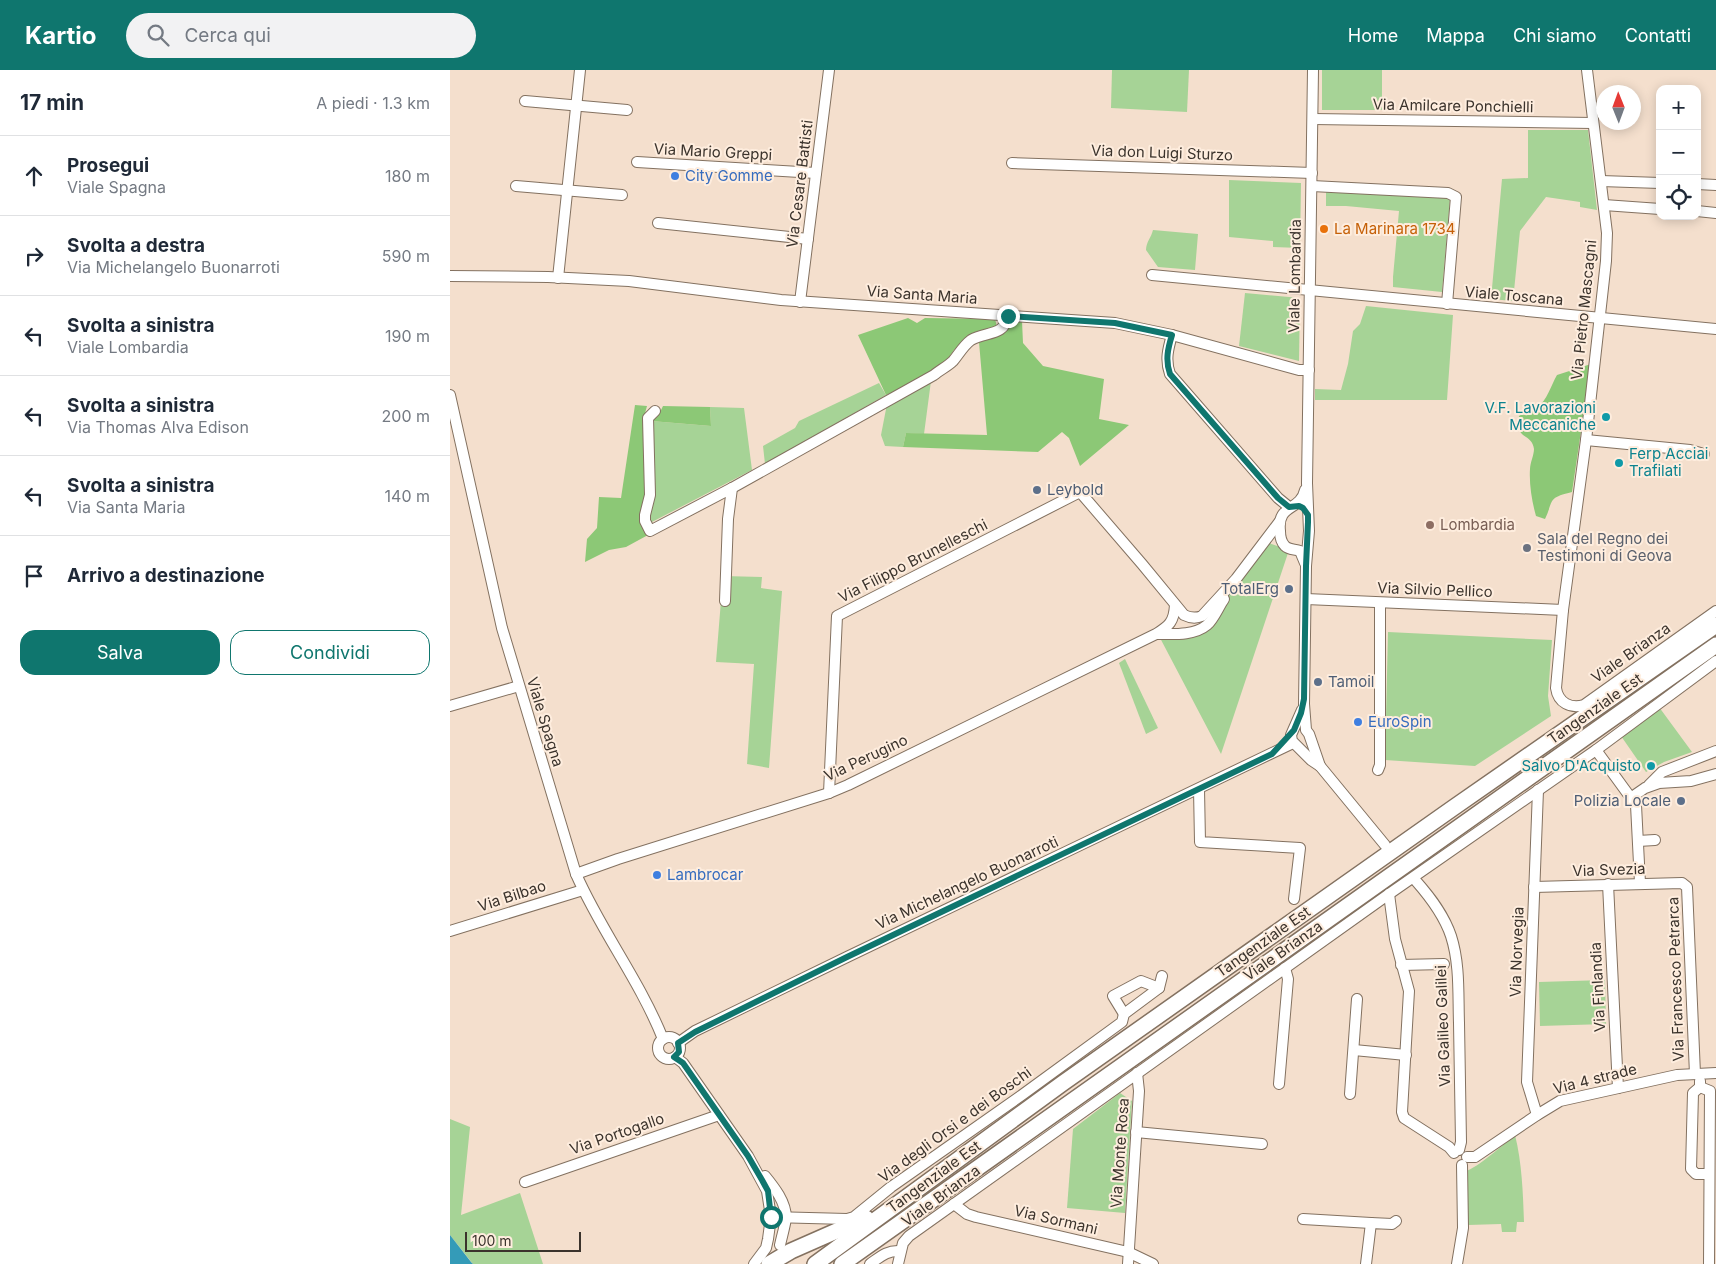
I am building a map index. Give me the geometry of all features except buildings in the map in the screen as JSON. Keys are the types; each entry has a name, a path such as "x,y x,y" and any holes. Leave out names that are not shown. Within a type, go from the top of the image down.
{"highway":[{"name":"Tangenziale Est","path":"814,1264 1063,1083 1716,625"},
{"name":"Tangenziale Est","path":"843,1263 1716,645"},
{"path":"770,1264 791,1251 871,1215 1063,1083"}],"street":[{"path":"558,278 580,70"},
{"name":"Via Cesare Battisti","path":"800,302 828,70"},
{"name":"Viale Lombardia","path":"1313,70 1307,483 1308,531 1304,704 1308,734 1320,766"},
{"name":"Via Pietro Mascagni","path":"1561,700 1557,695 1556,688 1563,610 1586,440 1606,261 1607,233 1586,70"},
{"path":"525,101 627,110"},
{"name":"Via Amilcare Ponchielli","path":"1313,120 1593,123"},
{"name":"Via Mario Greppi","path":"637,162 816,173"},
{"name":"Via don Luigi Sturzo","path":"1012,163 1312,172"},
{"path":"1601,181 1656,183"},
{"path":"1701,184 1716,185"},
{"path":"516,186 622,195"},
{"path":"1312,186 1448,193 1456,197 1447,304"},
{"path":"1604,205 1656,209"},
{"path":"1701,212 1716,213"},
{"path":"658,223 808,239"},
{"name":"Viale Toscana","path":"1152,275 1310,292 1716,329"},
{"name":"Via Santa Maria","path":"450,276 640,282 800,302 1115,323 1172,335 1299,370 1309,370"},
{"path":"655,411 648,418 650,495 645,521 650,531 732,488 934,375 950,363 962,348 971,341 1003,328 1008,316"},
{"path":"1172,335 1167,359 1167,367 1170,374 1278,498 1292,507 1303,508 1308,515"},
{"name":"Viale Spagna","path":"450,395 502,628 576,874 583,890 654,1016 663,1039 659,1044 660,1054 665,1058 674,1057 683,1063 748,1156 774,1187 786,1218"},
{"path":"1586,440 1690,450 1704,454"},
{"name":"Viale Lombardia","path":"1280,520 1284,511 1292,507 1303,497 1307,483"},
{"path":"725,601 728,527 732,488"},
{"name":"Via Filippo Brunelleschi","path":"830,793 838,616 1080,492 1175,605"},
{"path":"1280,520 1282,541 1288,548 1296,549 1307,541"},
{"name":"Via Perugino","path":"1175,605 1184,616 1190,618 1202,616 1236,579 1280,520"},
{"path":"1265,541 1282,541"},
{"path":"1296,549 1303,556 1306,566"},
{"name":"Via Perugino","path":"1156,634 1183,634 1208,625 1236,579"},
{"name":"Via Silvio Pellico","path":"1306,599 1563,610"},
{"path":"1378,770 1380,756 1380,603"},
{"name":"Via Perugino","path":"576,874 618,859 830,793 1156,634 1167,628 1171,622 1175,605"},
{"name":"Viale Brianza","path":"1561,700 1569,706 1578,707 1584,705 1716,611"},
{"name":"Viale Brianza","path":"900,1251 903,1243 909,1236 1389,894 1596,750 1716,661"},
{"path":"450,706 519,686"},
{"name":"Viale Lombardia","path":"1304,704 1291,738 1311,760 1320,766 1385,845"},
{"path":"1293,731 1300,728 1308,734 1306,745 1296,745"},
{"name":"Via Michelangelo Buonarroti","path":"1272,754 1293,731"},
{"name":"Via Michelangelo Buonarroti","path":"678,1043 700,1029 847,957 1272,754 1296,745"},
{"path":"1596,750 1636,805 1640,883"},
{"path":"1632,797 1662,772 1716,751"},
{"path":"1645,788 1665,781 1691,782 1716,774"},
{"path":"1199,789 1200,842 1300,848 1294,899"},
{"name":"Via Norvegia","path":"1537,1115 1528,1082 1538,790"},
{"path":"1638,841 1655,840"},
{"name":"Via Galileo Galilei","path":"1416,882 1434,902 1450,934 1455,950 1458,987 1460,1156 1463,1228 1457,1264"},
{"name":"Via Svezia","path":"1534,887 1640,883 1685,884"},
{"name":"Via Finlandia","path":"1608,884 1618,1088"},
{"name":"Via Francesco Petrarca","path":"1685,884 1687,887 1700,1087"},
{"name":"Via Bilbao","path":"450,932 583,890"},
{"path":"1389,894 1391,917 1401,965 1409,991 1402,1112 1404,1118 1460,1156"},
{"path":"1401,965 1444,964"},
{"path":"1279,1084 1288,979 1286,968"},
{"path":"1124,1014 1113,996 1141,981 1159,988 1162,976"},
{"name":"Via degli Orsi e dei Boschi","path":"771,1217 847,1218 862,1212 891,1187 1022,1096 1122,1022 1124,1014 1159,988"},
{"path":"1350,1094 1357,999"},
{"path":"663,1039 673,1038 678,1043 679,1052 674,1057"},
{"path":"1354,1050 1406,1055"},
{"name":"Via Monte Rosa","path":"1128,1264 1139,1091 1137,1073"},
{"name":"Via 4 strade","path":"1460,1156 1475,1157 1537,1115 1560,1102 1676,1075 1716,1073"},
{"path":"1709,1174 1696,1174 1691,1169 1693,1094 1700,1087 1710,1091 1709,1264"},
{"name":"Via Portogallo","path":"525,1182 719,1115"},
{"path":"1136,1132 1262,1144"},
{"name":"Viale Spagna","path":"748,1156 768,1191 771,1217 766,1248 754,1264"},
{"name":"Via Sormani","path":"954,1204 967,1214 976,1217 1128,1252 1153,1264"},
{"path":"780,1245 786,1218"},
{"path":"1303,1219 1392,1224 1396,1221"},
{"path":"1366,1264 1371,1223"},
{"path":"870,1264 894,1250 900,1251 898,1264"}],"green space":[{"path":"1112,70 1189,70 1187,112 1111,108"},
{"path":"1322,70 1382,70 1382,110 1322,110"},
{"path":"1528,130 1588,130 1597,210 1580,207 1580,202 1546,197 1520,231 1513,301 1491,299 1502,179 1528,178"},
{"path":"1229,180 1301,183 1300,248 1273,247 1273,241 1229,237"},
{"path":"1326,191 1442,195 1450,200 1442,292 1393,287 1399,211 1326,206"},
{"path":"1153,230 1198,234 1195,270 1158,267 1146,250"},
{"path":"1245,293 1300,298 1299,361 1239,346"},
{"path":"1366,306 1453,315 1447,400 1315,400 1315,389 1341,390 1348,364 1353,331 1360,324"},
{"path":"908,318 917,323 925,318 995,319 997,327 968,339 954,350 944,364 916,382 886,395 858,335"},
{"path":"1012,321 1022,321 1023,343 1043,366 1104,379 1099,419 1129,425 1080,466 1069,438 1062,432 1038,452 903,447 906,433 987,435 979,342 1003,333"},
{"path":"1591,364 1572,492 1558,496 1552,501 1545,519 1536,516 1531,493 1530,475 1534,449 1530,440 1519,429 1519,416 1533,410 1540,404 1546,397 1557,375"},
{"path":"931,381 924,434 906,433 903,447 885,446 881,435 887,404"},
{"path":"879,383 886,395 765,464 763,446 795,428 799,421"},
{"path":"635,405 647,406 644,417 648,535 626,547 609,550 585,562 587,539 597,528 599,497 621,498"},
{"path":"663,406 710,407 711,426 651,421 658,416"},
{"path":"710,407 744,408 752,470 650,523 648,517 651,421 711,426"},
{"path":"1266,542 1289,550 1221,754 1159,636 1201,628"},
{"path":"723,576 762,577 761,588 782,591 769,768 747,764 754,664 716,662"},
{"path":"1388,632 1552,640 1548,696 1551,716 1475,766 1385,760"},
{"path":"1125,659 1158,728 1146,734 1119,663"},
{"path":"1659,707 1692,752 1664,762 1646,772 1621,736"},
{"path":"1605,980 1606,1024 1540,1026 1539,982"},
{"path":"1120,1093 1132,1101 1125,1213 1067,1208 1073,1129"},
{"path":"450,1119 470,1127 461,1215 520,1193 543,1264 473,1264 450,1235"},
{"path":"1515,1135 1521,1167 1524,1222 1517,1222 1516,1232 1502,1232 1501,1224 1468,1225 1466,1171 1483,1161"}],"water":[{"path":"450,1235 471,1262 473,1264 450,1264"}],"place":[{"name":"City Gomme","path":"675,176"},
{"name":"La Marinara 1734","path":"1324,229"},
{"name":"V.F. Lavorazioni Meccaniche","path":"1606,417"},
{"name":"Ferp Acciai Trafilati","path":"1619,463"},
{"name":"Leybold","path":"1037,490"},
{"name":"Lombardia","path":"1430,525"},
{"name":"Sala del Regno dei Testimoni di Geova","path":"1527,548"},
{"name":"TotalErg","path":"1289,589"},
{"name":"Tamoil","path":"1318,682"},
{"name":"EuroSpin","path":"1358,722"},
{"name":"Salvo D'Acquisto","path":"1651,766"},
{"name":"Polizia Locale","path":"1681,801"},
{"name":"Lambrocar","path":"657,875"}],"route":[{"path":"771,1217 768,1191 748,1156 683,1063 674,1057 679,1052 678,1043 695,1032 847,957 1272,754 1294,730 1304,704 1308,531 1308,515 1306,510 1299,506 1289,507 1278,498 1170,374 1167,367 1167,359 1172,335 1115,323 1008,316"}]}
